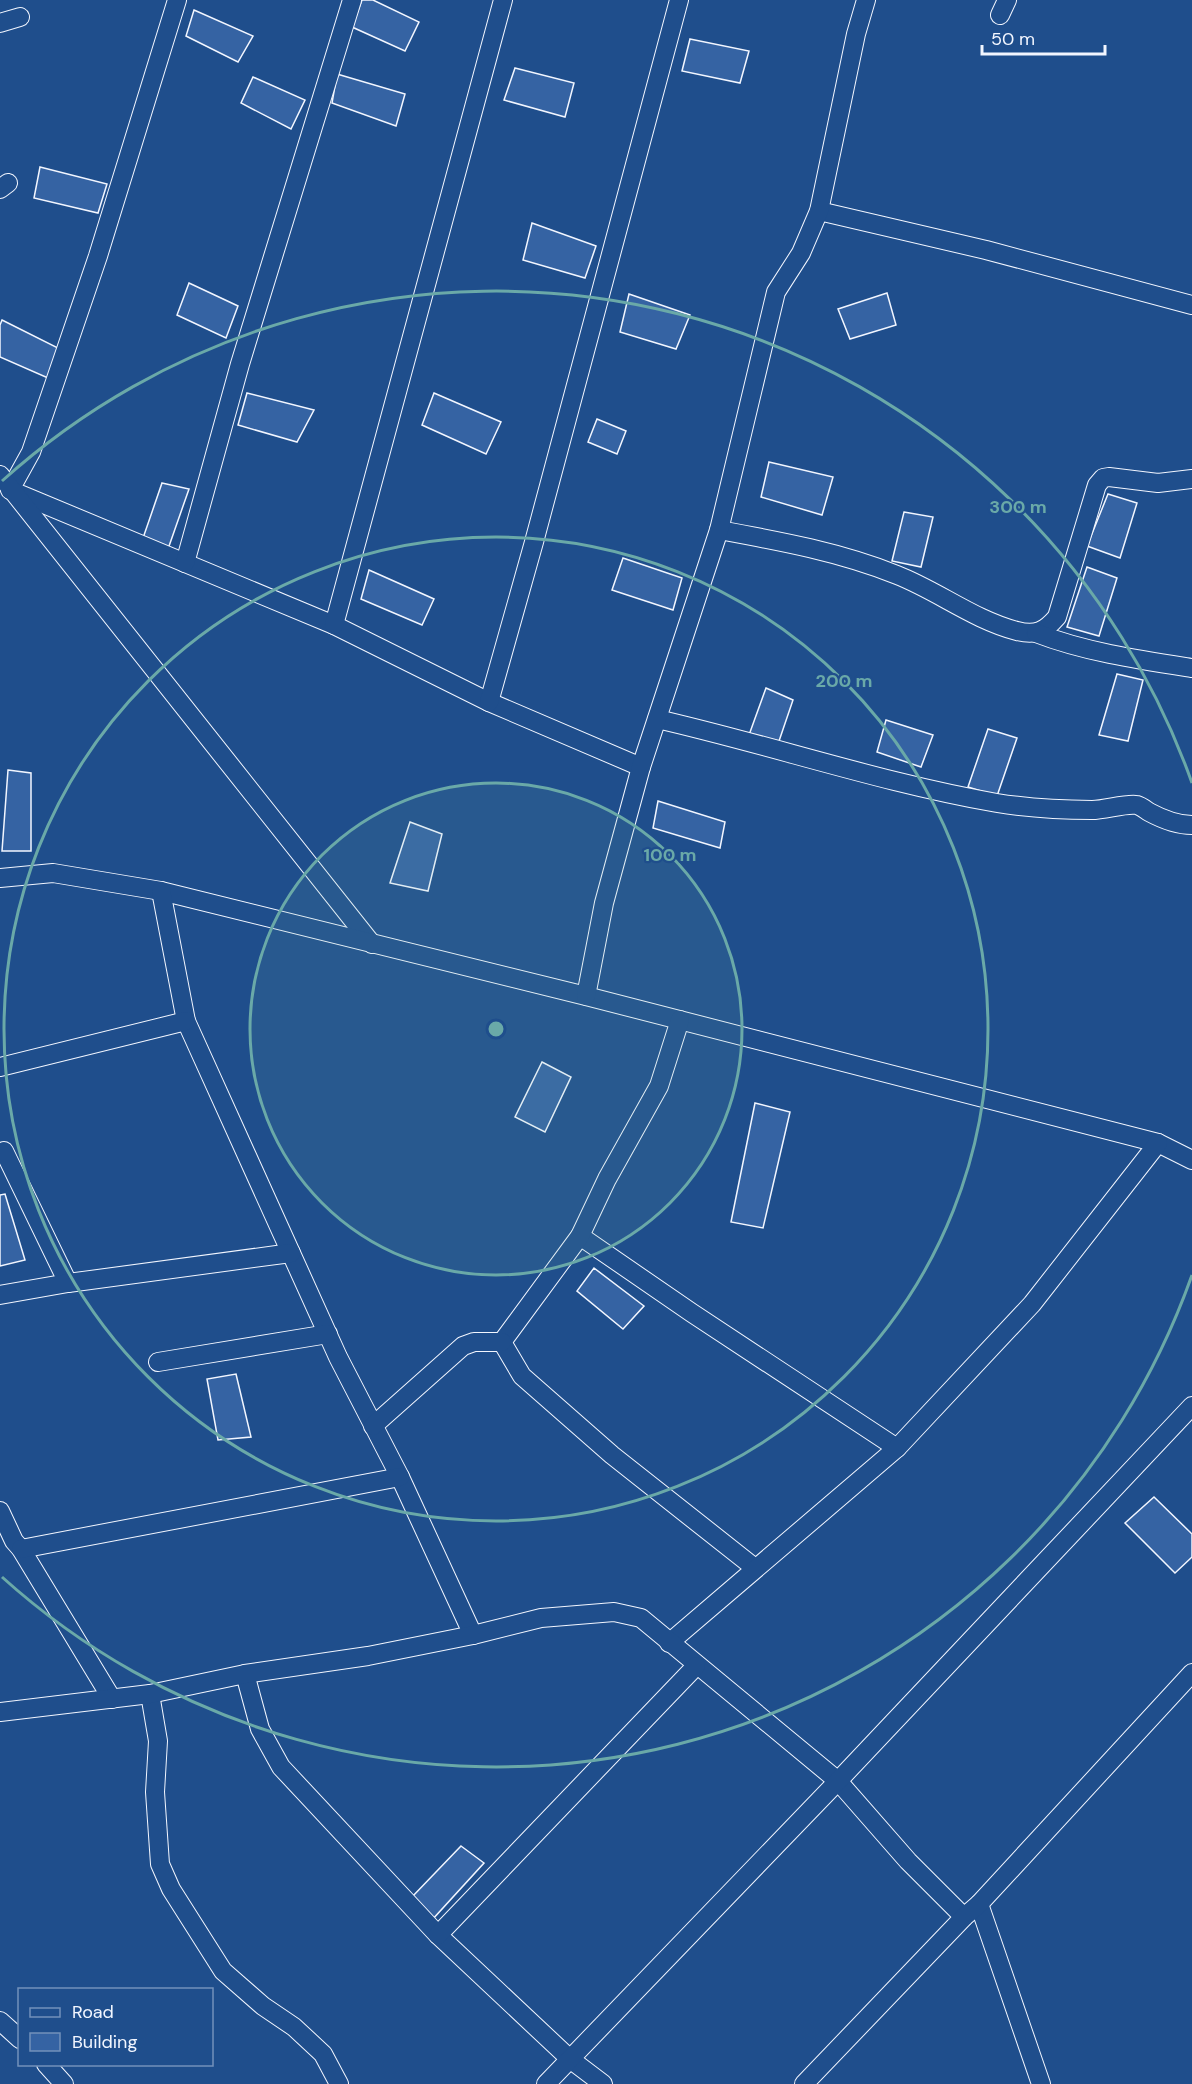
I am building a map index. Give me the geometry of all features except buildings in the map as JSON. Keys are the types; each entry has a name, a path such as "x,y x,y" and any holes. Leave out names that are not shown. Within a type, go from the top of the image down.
{"street":[{"path":"10,490 31,452 98,256 177,0"},
{"path":"185,563 240,364 352,0"},
{"path":"334,625 503,0"},
{"path":"489,702 679,0"},
{"path":"586,996 604,903 641,767 719,530 776,292 801,253 819,211 856,34 866,0"},
{"path":"0,23 20,17"},
{"path":"819,211 986,250 1192,305"},
{"path":"0,475 372,944"},
{"path":"1036,633 1048,627 1057,617 1097,485 1103,478 1158,483 1192,479"},
{"path":"10,490 334,625 489,702 641,767"},
{"path":"719,530 804,546 898,575 971,613 1018,631 1036,633 1086,648 1192,668"},
{"path":"657,718 896,781 998,803 1094,810 1137,805 1182,825 1192,825"},
{"path":"0,878 53,873 160,891 586,996 1158,1143 1192,1160"},
{"path":"160,891 186,1021 328,1334 400,1477 473,1635"},
{"path":"502,1342 580,1236 607,1179 659,1086 680,1020"},
{"path":"0,1067 186,1021"},
{"path":"669,1644 897,1448 1032,1304 1158,1143"},
{"path":"4,1151 68,1283"},
{"path":"580,1236 897,1448"},
{"path":"0,1295 68,1283 291,1252"},
{"path":"158,1362 328,1334"},
{"path":"373,1426 463,1346 474,1342 502,1342"},
{"path":"502,1342 522,1376 612,1455 755,1568"},
{"path":"546,2084 838,1781 1192,1406"},
{"path":"21,1549 400,1477"},
{"path":"0,1511 14,1541 112,1699"},
{"path":"0,1712 150,1694 245,1674 368,1656 473,1635 541,1618 614,1612 641,1618 669,1644 838,1781 908,1861 964,1917"},
{"path":"438,1935 696,1666"},
{"path":"245,1674 260,1729 281,1767 438,1935 570,2059 603,2084"},
{"path":"804,2084 979,1904 1189,1681"},
{"path":"150,1694 158,1741 155,1792 160,1864 171,1889 223,1971 263,2006 294,2026 323,2054 339,2084"},
{"path":"979,1904 1041,2084"},
{"path":"0,2021 18,2037"},
{"path":"48,2066 64,2084"}]}
